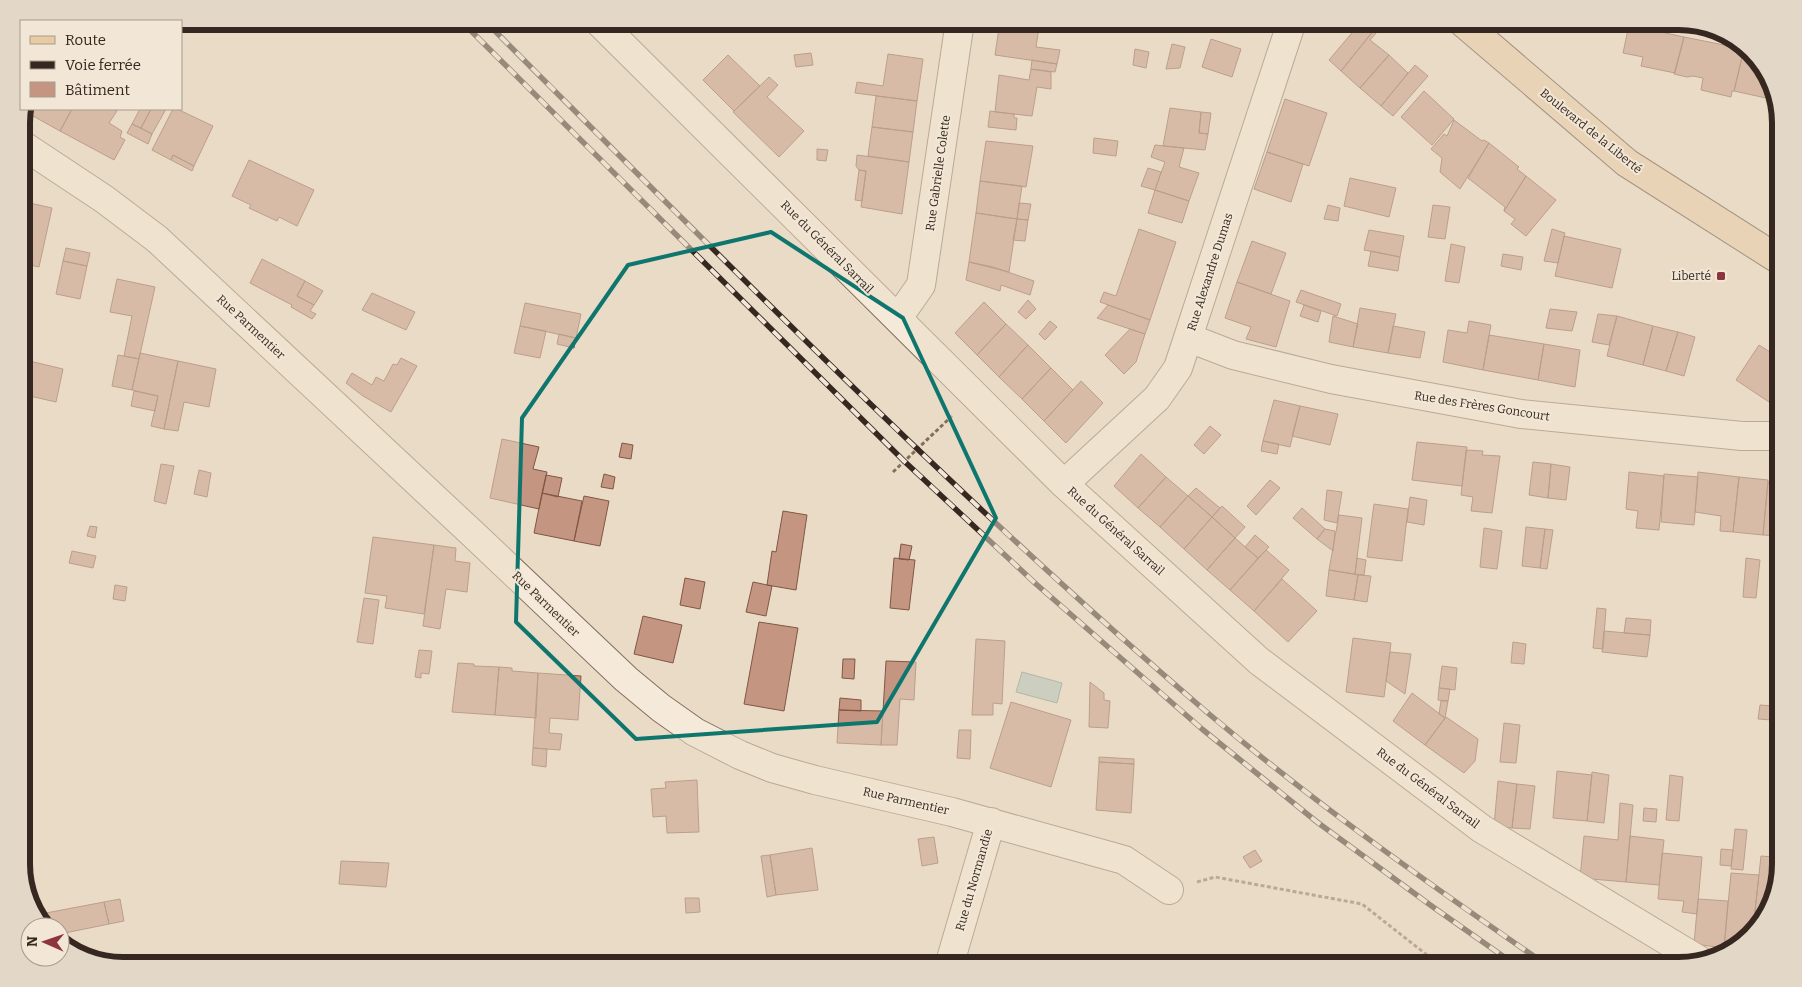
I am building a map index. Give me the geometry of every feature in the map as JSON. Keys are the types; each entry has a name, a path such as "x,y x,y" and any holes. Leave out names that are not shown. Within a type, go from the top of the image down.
{"main road":[{"name":"Boulevard de la Liberté","path":"1472,30 1627,163 1772,255"}],"street":[{"name":"Rue du Général Sarrail","path":"607,30 1064,484 1252,655 1482,829 1692,956"},
{"name":"Rue Gabrielle Colette","path":"898,318 921,285 959,30"},
{"name":"Rue Alexandre Dumas","path":"1064,484 1157,398 1178,368 1289,30"},
{"name":"Rue Parmentier","path":"30,149 104,199 157,239 626,679 661,708 695,732 740,755 772,768 991,822 1124,860 1169,890"},
{"name":"Rue des Frères Goncourt","path":"1189,338 1233,356 1331,380 1521,414 1742,436 1772,436"},
{"name":"Rue du Normandie","path":"953,957 991,822"}],"path":[{"path":"893,472 975,394"},
{"path":"1169,890 1215,877 1362,904 1430,957"}],"highlighted area":[{"path":"771,232 903,318 996,518 877,722 636,739 516,622 522,418 628,265"}],"shaded area":[{"path":"1022,672 1062,683 1057,703 1016,692"}],"building":[{"path":"999,30 1039,30 1036,47 1060,50 1057,64 995,55"},
{"path":"1354,30 1374,30 1341,71 1329,60"},
{"path":"1374,30 1377,32 1370,40 1389,55 1360,88 1341,71"},
{"path":"1628,30 1652,30 1684,37 1675,73 1641,66 1643,57 1623,53"},
{"path":"1684,37 1733,47 1743,55 1731,97 1701,90 1703,78 1674,74"},
{"path":"1211,39 1241,49 1232,77 1202,67"},
{"path":"1172,44 1185,47 1180,68 1166,69"},
{"path":"1135,49 1149,52 1146,68 1133,65"},
{"path":"811,53 813,65 796,67 794,55"},
{"path":"888,54 923,59 917,101 855,93 857,82 883,86"},
{"path":"728,55 760,86 734,111 703,80"},
{"path":"1389,55 1408,73 1381,106 1360,88"},
{"path":"1743,55 1760,76 1767,93 1766,98 1734,91"},
{"path":"1032,60 1057,64 1055,72 1031,69"},
{"path":"1415,65 1428,76 1393,116 1381,106"},
{"path":"1031,69 1051,72 1051,89 1037,87 1032,116 995,112 999,75 1029,80"},
{"path":"769,77 778,85 767,97 804,131 779,157 733,112"},
{"path":"1424,91 1454,119 1432,145 1401,117"},
{"path":"876,96 917,101 913,132 872,127"},
{"path":"1285,99 1327,113 1309,166 1267,152"},
{"path":"1170,108 1201,112 1199,133 1208,134 1205,150 1163,146"},
{"path":"31,110 71,110 60,131 30,115"},
{"path":"71,110 115,110 117,111 109,123 122,131 120,137 125,140 114,160 60,131"},
{"path":"139,110 150,110 141,128 132,124"},
{"path":"150,110 165,110 152,134 141,128"},
{"path":"172,110 179,110 213,126 194,166 173,155 171,160 152,150"},
{"path":"990,111 1014,114 1014,118 1017,118 1016,130 988,127"},
{"path":"1201,112 1211,113 1208,134 1199,133"},
{"path":"1454,120 1482,141 1484,140 1489,143 1460,189 1440,172 1442,158 1431,149 1444,134 1447,136"},
{"path":"132,124 152,134 148,144 127,133"},
{"path":"872,127 913,132 909,162 868,156"},
{"path":"1094,138 1118,141 1116,156 1093,153"},
{"path":"986,141 1033,146 1026,187 980,181"},
{"path":"1489,143 1519,167 1517,169 1526,176 1504,211 1505,207 1468,178"},
{"path":"1155,145 1184,148 1179,167 1199,173 1189,201 1155,190 1165,162 1151,157"},
{"path":"817,149 828,150 826,161 817,160"},
{"path":"1267,152 1303,164 1291,202 1254,189"},
{"path":"173,155 194,166 192,171 171,160"},
{"path":"857,155 909,162 902,214 861,207 866,171 859,170 856,166"},
{"path":"249,160 314,190 297,226 279,217 277,221 249,208 251,205 232,196"},
{"path":"1148,168 1161,172 1155,190 1141,186"},
{"path":"859,170 866,171 862,201 855,200"},
{"path":"1526,176 1556,200 1526,236 1511,224 1515,219 1504,211"},
{"path":"1350,178 1396,188 1389,217 1344,206"},
{"path":"980,181 1022,186 1017,219 976,213"},
{"path":"1155,190 1189,201 1182,223 1148,213"},
{"path":"30,203 52,208 39,267 30,265"},
{"path":"1019,203 1031,204 1028,220 1017,219"},
{"path":"1328,205 1340,208 1338,221 1324,219"},
{"path":"1433,205 1450,207 1445,239 1428,237"},
{"path":"976,213 1017,219 1009,272 969,262"},
{"path":"1017,219 1028,220 1025,241 1013,240"},
{"path":"1139,229 1176,242 1150,320 1100,302 1104,292 1116,296"},
{"path":"1552,229 1565,233 1558,263 1544,261"},
{"path":"1369,230 1404,236 1400,257 1364,250"},
{"path":"1564,236 1621,249 1612,288 1555,276"},
{"path":"1252,241 1286,253 1271,294 1237,282"},
{"path":"1451,244 1465,247 1459,283 1445,281"},
{"path":"66,248 90,253 87,266 63,261"},
{"path":"1371,251 1400,257 1398,271 1368,266"},
{"path":"1503,254 1523,257 1521,270 1501,266"},
{"path":"262,259 305,281 297,296 314,305 310,311 316,314 312,319 291,307 292,305 250,283"},
{"path":"63,261 87,266 80,299 56,294"},
{"path":"969,262 993,267 1034,281 1030,295 1001,285 1000,291 966,280"},
{"path":"117,279 155,287 139,359 124,356 132,316 110,312"},
{"path":"305,281 323,291 314,305 297,296"},
{"path":"1237,282 1290,301 1276,347 1246,339 1251,327 1225,318"},
{"path":"1301,290 1341,304 1337,316 1296,302"},
{"path":"372,293 415,312 406,330 362,310"},
{"path":"1028,300 1036,309 1026,319 1018,312"},
{"path":"984,302 1006,324 977,355 955,333"},
{"path":"525,303 581,314 576,338 520,326"},
{"path":"1108,305 1150,320 1145,334 1097,318"},
{"path":"1304,305 1321,311 1318,322 1300,316"},
{"path":"1360,308 1396,314 1388,353 1353,347"},
{"path":"1550,309 1577,312 1572,331 1546,328"},
{"path":"1598,314 1617,316 1609,345 1592,342"},
{"path":"1333,316 1358,324 1353,347 1329,342"},
{"path":"1617,316 1653,326 1643,365 1607,356"},
{"path":"1050,321 1057,327 1045,340 1039,334"},
{"path":"1469,321 1491,325 1483,370 1443,362 1448,330 1467,333"},
{"path":"1006,324 1028,345 999,377 977,355"},
{"path":"520,326 546,331 540,358 514,353"},
{"path":"1393,326 1425,332 1420,358 1388,353"},
{"path":"1653,326 1678,332 1666,371 1643,365"},
{"path":"1130,329 1145,334 1136,362 1124,374 1105,355"},
{"path":"1678,332 1695,337 1684,376 1666,371"},
{"path":"559,334 576,338 574,348 557,344"},
{"path":"1489,335 1544,344 1538,380 1483,370"},
{"path":"1544,344 1580,350 1575,387 1538,380"},
{"path":"1028,345 1051,368 1022,399 999,377"},
{"path":"1759,345 1772,353 1772,397 1769,402 1736,380"},
{"path":"140,353 178,361 164,429 151,426 158,396 132,390"},
{"path":"118,355 139,359 132,390 112,386"},
{"path":"401,358 417,366 391,412 363,396 346,383 352,373 372,385 376,377 384,381 393,364 397,365"},
{"path":"30,361 63,369 56,402 30,396"},
{"path":"178,361 216,369 209,407 184,402 178,431 164,429"},
{"path":"1051,368 1073,390 1044,421 1022,399"},
{"path":"1081,381 1103,403 1066,443 1044,421"},
{"path":"134,391 158,396 155,411 131,406"},
{"path":"1274,400 1300,406 1290,447 1263,441"},
{"path":"1300,406 1338,414 1330,445 1292,436"},
{"path":"1210,426 1221,435 1204,454 1194,445"},
{"path":"502,439 539,447 533,469 547,472 539,509 490,498"},
{"path":"1263,441 1279,444 1277,454 1261,451"},
{"path":"1417,442 1467,447 1462,486 1412,480"},
{"path":"622,443 633,445 631,459 619,457"},
{"path":"1466,450 1483,451 1482,455 1500,456 1492,513 1471,511 1473,497 1461,495"},
{"path":"1141,454 1166,477 1138,508 1114,486"},
{"path":"1533,462 1551,464 1548,498 1529,495"},
{"path":"161,464 174,466 166,504 154,501"},
{"path":"1551,464 1570,467 1566,500 1548,498"},
{"path":"199,470 211,473 207,497 194,494"},
{"path":"1629,472 1664,476 1659,530 1636,528 1638,511 1626,509"},
{"path":"1698,472 1739,477 1733,532 1720,531 1721,516 1695,512"},
{"path":"604,474 615,477 613,489 601,487"},
{"path":"1664,474 1698,477 1694,525 1661,522"},
{"path":"546,475 562,478 558,497 542,493"},
{"path":"1166,477 1188,496 1160,527 1138,508"},
{"path":"1739,477 1768,480 1763,535 1733,532"},
{"path":"1270,480 1280,488 1256,515 1247,506"},
{"path":"1768,482 1772,483 1772,536 1763,535"},
{"path":"1196,488 1220,508 1212,517 1188,496"},
{"path":"1327,490 1342,492 1337,523 1324,520"},
{"path":"542,493 582,501 574,541 534,533"},
{"path":"584,496 609,501 600,546 574,541"},
{"path":"1188,496 1212,517 1184,549 1160,527"},
{"path":"1410,497 1427,500 1424,525 1407,522"},
{"path":"1374,504 1408,509 1402,561 1367,557"},
{"path":"1222,506 1245,527 1235,538 1212,517"},
{"path":"1302,508 1325,529 1317,539 1293,518"},
{"path":"783,511 807,515 796,590 767,585 772,551 776,552"},
{"path":"1339,515 1362,518 1355,574 1329,570"},
{"path":"1212,517 1235,538 1207,570 1184,549"},
{"path":"90,526 97,527 95,538 87,536"},
{"path":"1526,527 1545,529 1540,568 1522,566"},
{"path":"1484,528 1502,531 1497,569 1480,567"},
{"path":"1325,529 1335,531 1333,551 1317,539"},
{"path":"1545,529 1553,530 1547,569 1540,568"},
{"path":"1255,535 1269,547 1258,558 1245,547"},
{"path":"373,537 434,545 424,614 385,608 387,596 365,593"},
{"path":"1235,538 1258,558 1230,590 1207,570"},
{"path":"901,544 912,546 909,560 899,559"},
{"path":"434,545 456,548 455,561 470,563 467,592 446,589 440,629 423,626"},
{"path":"1266,550 1289,570 1254,611 1230,590"},
{"path":"72,551 96,556 93,568 69,563"},
{"path":"894,558 915,560 909,610 890,608"},
{"path":"1357,558 1366,560 1364,575 1355,574"},
{"path":"1746,558 1760,560 1756,598 1743,597"},
{"path":"1329,570 1358,575 1354,600 1326,596"},
{"path":"1358,575 1371,576 1367,602 1354,600"},
{"path":"685,578 705,582 700,609 680,605"},
{"path":"1282,579 1317,611 1288,642 1254,611"},
{"path":"753,582 772,586 766,616 746,612"},
{"path":"115,585 127,587 125,601 113,599"},
{"path":"364,598 379,600 373,644 357,642"},
{"path":"1597,608 1606,609 1603,649 1593,648"},
{"path":"643,616 682,625 673,663 634,654"},
{"path":"1626,618 1651,620 1650,635 1624,633"},
{"path":"759,622 798,628 784,711 744,704"},
{"path":"1604,631 1650,635 1647,657 1602,652"},
{"path":"1353,638 1391,643 1384,697 1346,692"},
{"path":"976,639 1005,641 1002,704 993,703 993,715 972,715"},
{"path":"1513,642 1526,644 1524,664 1511,663"},
{"path":"419,650 432,651 429,674 421,673 421,678 415,677"},
{"path":"1390,652 1411,654 1405,694 1386,681"},
{"path":"843,659 855,659 854,679 842,678"},
{"path":"886,661 916,662 914,700 900,699 897,745 881,745"},
{"path":"458,663 499,667 495,715 452,712"},
{"path":"1442,666 1457,668 1455,690 1439,688"},
{"path":"499,667 512,668 512,671 538,673 536,718 495,715"},
{"path":"538,673 581,676 578,720 550,718 549,733 562,734 560,750 533,748"},
{"path":"1090,682 1104,693 1104,700 1110,701 1108,728 1089,727"},
{"path":"1439,688 1450,689 1448,701 1438,700"},
{"path":"1412,693 1445,718 1425,745 1393,721"},
{"path":"840,698 861,700 861,711 839,710"},
{"path":"1441,701 1448,701 1445,718 1439,714"},
{"path":"1011,702 1071,720 1051,787 990,768"},
{"path":"1760,705 1772,706 1772,720 1758,719"},
{"path":"839,710 883,711 881,745 837,743"},
{"path":"1446,717 1478,739 1475,761 1464,773 1425,745"},
{"path":"1504,723 1520,725 1516,763 1500,762"},
{"path":"959,730 971,730 970,759 957,758"},
{"path":"533,748 547,749 546,767 532,765"},
{"path":"1099,757 1134,759 1134,764 1099,762"},
{"path":"1099,762 1134,764 1131,813 1096,810"},
{"path":"1557,771 1592,775 1587,821 1553,818"},
{"path":"1592,772 1609,775 1604,823 1587,821"},
{"path":"1670,775 1683,777 1679,821 1666,820"},
{"path":"697,780 699,832 667,833 666,816 653,817 651,789 666,788 665,782"},
{"path":"1498,781 1517,784 1512,828 1494,826"},
{"path":"1517,784 1535,786 1530,829 1512,828"},
{"path":"1620,803 1633,805 1626,882 1580,878 1584,836 1618,840"},
{"path":"1644,808 1657,809 1656,822 1643,821"},
{"path":"1735,829 1747,830 1743,870 1731,869"},
{"path":"1630,836 1664,840 1659,885 1626,882"},
{"path":"934,837 938,863 922,866 918,839"},
{"path":"812,848 818,890 776,895 770,855"},
{"path":"1721,849 1733,850 1731,866 1720,865"},
{"path":"1255,850 1262,861 1250,868 1243,857"},
{"path":"1662,853 1702,857 1697,914 1682,912 1684,901 1658,899"},
{"path":"770,855 776,895 767,897 761,856"},
{"path":"1761,856 1772,857 1771,876 1768,882 1770,882 1769,888 1760,911 1754,920"},
{"path":"341,861 389,863 386,887 339,884"},
{"path":"1731,873 1759,875 1754,919 1736,938 1724,946"},
{"path":"685,898 699,898 700,912 686,913"},
{"path":"120,899 124,921 109,924 104,902"},
{"path":"1698,899 1728,901 1724,946 1720,948 1694,944"},
{"path":"104,902 109,924 70,932 70,917 47,917 46,913"}],"railway":[{"path":"470,30 904,461 1036,584 1202,729 1317,822 1504,957"},
{"path":"494,30 840,375 1115,632 1209,714 1291,781 1418,875 1535,957"}],"place":[{"name":"Liberté","path":"1721,276"}]}
